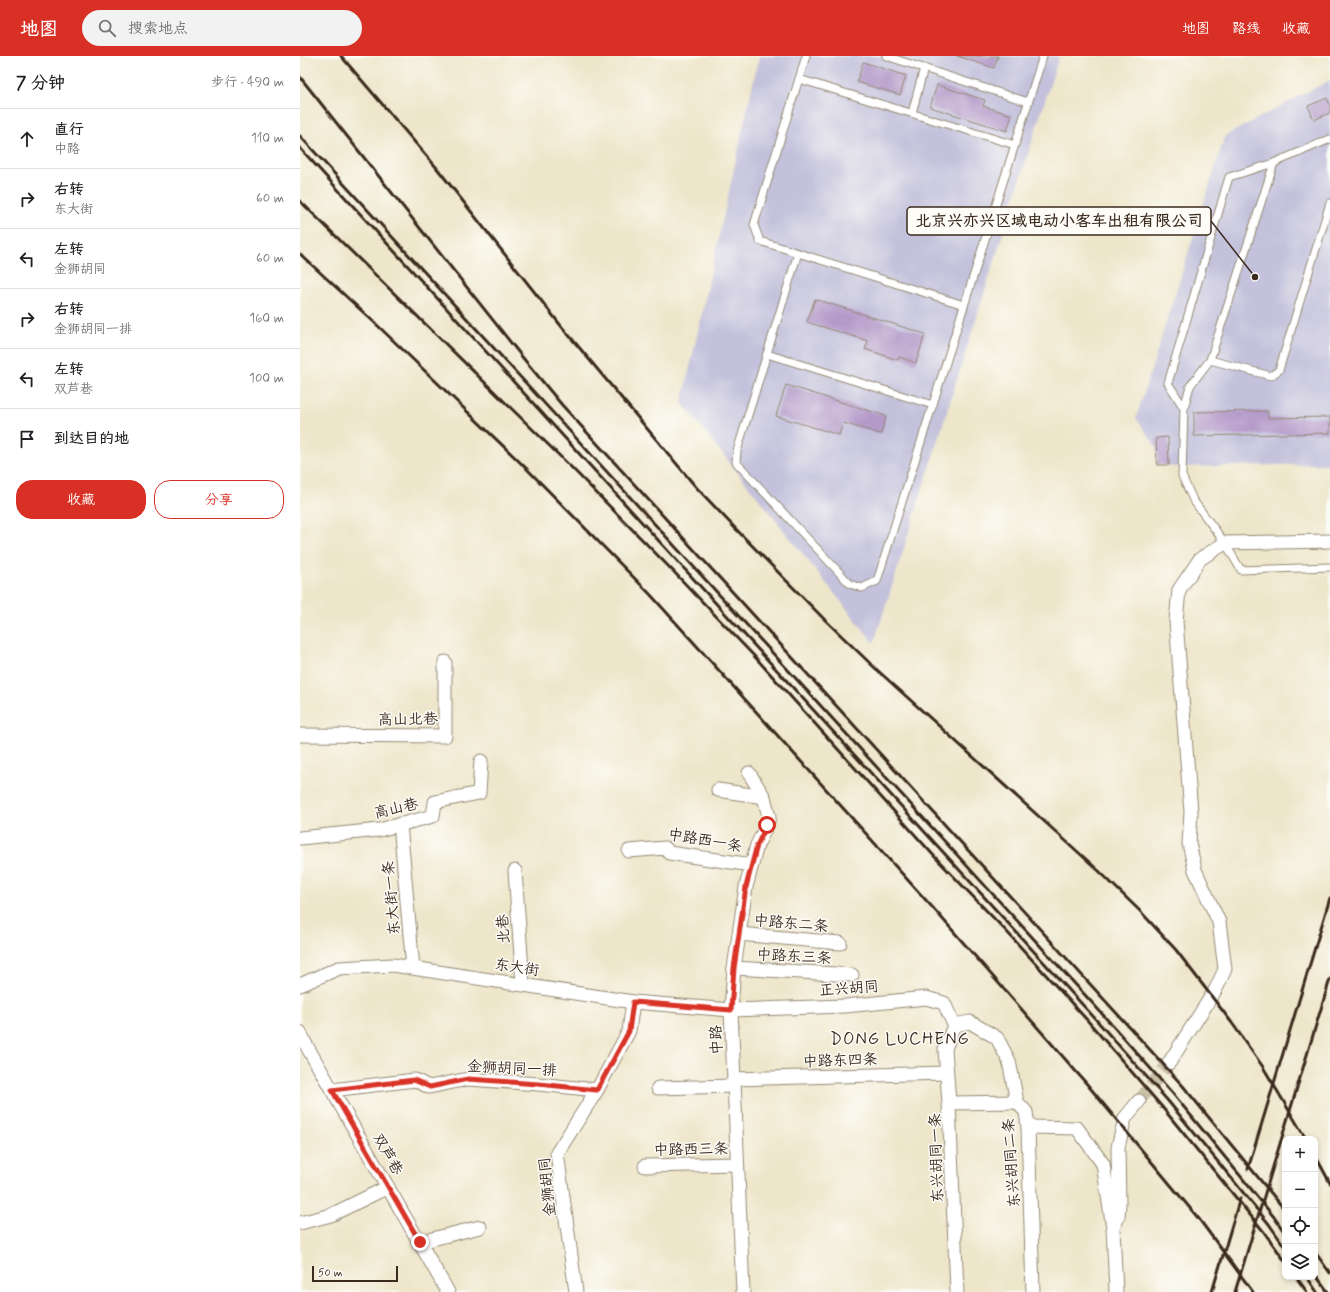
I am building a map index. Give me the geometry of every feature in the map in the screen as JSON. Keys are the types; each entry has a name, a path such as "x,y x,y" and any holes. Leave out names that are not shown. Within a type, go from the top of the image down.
{"street":[{"path":"1169,1063 1216,989 1225,969 1219,922 1195,870 1189,843 1191,812 1176,621 1179,590 1200,559 1225,542 1330,541"},
{"name":"高山北巷","path":"300,734 445,736 445,662"},
{"name":"高山巷","path":"300,838 379,830 433,816 435,802 480,793 481,761"},
{"name":"中路","path":"743,1292 731,1010 734,968 746,887 757,845 767,825 769,817 764,797 749,773"},
{"path":"718,790 764,797"},
{"name":"东大街一条","path":"400,824 413,968"},
{"name":"中路西一条","path":"629,851 665,848 669,854 752,865"},
{"name":"北巷","path":"515,871 523,984"},
{"name":"中路东二条","path":"739,934 840,943"},
{"name":"东大街","path":"300,985 339,968 393,965 633,1002 731,1010"},
{"name":"中路东三条","path":"734,968 852,975"},
{"name":"正兴胡同","path":"731,1010 845,1006 926,998 944,1003 954,1025"},
{"name":"金狮胡同","path":"576,1292 557,1153 597,1090 629,1031 633,1002"},
{"name":"东兴胡同二条","path":"954,1025 970,1022 996,1038 1009,1061 1017,1102 1026,1112 1028,1127 1033,1292"},
{"name":"东兴胡同一条","path":"954,1025 945,1049 949,1103 957,1292"},
{"name":"双芦巷","path":"300,1032 448,1292"},
{"name":"中路东四条","path":"658,1088 734,1082 946,1073"},
{"name":"金狮胡同一排","path":"332,1090 414,1080 430,1087 468,1079 597,1090"},
{"path":"1113,1228 1118,1217 1119,1204 1118,1147 1125,1118 1139,1101"},
{"path":"949,1103 1017,1102"},
{"path":"1028,1127 1078,1128 1103,1164 1113,1228 1116,1292"},
{"name":"中路西三条","path":"645,1166 737,1164"},
{"path":"300,1223 331,1215 388,1187"},
{"path":"420,1242 480,1227"}],"lane":[{"path":"806,56 754,225 760,241 964,305"},
{"path":"886,56 1028,102"},
{"path":"798,253 736,451 736,462 850,584 862,588 877,581 1043,56"},
{"path":"912,113 924,68"},
{"path":"799,78 1015,145"},
{"path":"1184,408 1168,383 1229,176 1274,163 1330,139"},
{"path":"1274,163 1210,360 1190,386 1184,408 1182,476 1193,500 1225,542 1241,570 1330,567"},
{"path":"1210,360 1271,376 1279,370 1330,203"},
{"path":"767,354 933,405"}],"shaded area":[{"path":"759,56 1059,56 874,643 682,403"},
{"path":"1330,80 1330,464 1170,467 1136,418 1225,136"}],"building":[{"path":"957,56 998,56 994,68"},
{"path":"863,62 906,76 900,95 857,82"},
{"path":"937,85 985,100 983,106 1012,115 1007,131 930,107"},
{"path":"1327,98 1330,105 1330,113 1314,120 1308,106"},
{"path":"815,299 925,334 916,363 899,357 898,360 865,349 868,341 807,322"},
{"path":"786,385 886,416 881,434 843,423 839,435 776,416"},
{"path":"1268,411 1268,418 1330,417 1330,433 1194,436 1194,412"},
{"path":"1168,437 1169,465 1157,465 1156,438"}],"tunnel":[{"path":"1139,1101 1169,1063"}],"railway":[{"path":"341,56 436,167 562,327 696,487 823,618 875,668 1099,871 1141,912 1176,950 1232,1023 1263,1067 1304,1136"},
{"path":"300,77 562,405 1183,1086 1283,1208"},
{"path":"300,136 1096,1007 1174,1095 1282,1229"},
{"path":"300,148 1091,1014 1168,1101 1269,1224 1283,1244"},
{"path":"300,201 572,468 755,657 935,857 1007,932 1087,1020 1162,1107 1264,1232 1282,1257"},
{"path":"300,254 376,324 526,468 650,594 933,908 1086,1083 1199,1219 1253,1292"},
{"path":"1248,1169 1330,898"},
{"path":"1235,1292 1330,979"},
{"path":"1318,1161 1330,1183"},
{"path":"1212,1292 1240,1198"},
{"path":"1318,1256 1330,1273"},
{"path":"1318,1278 1328,1292"},
{"path":"1298,1280 1307,1292"},
{"path":"1309,1280 1317,1292"}],"place":[{"name":"北京兴亦兴区域电动小客车出租有限公司","path":"1255,277"}],"district":[{"name":"DONG LUCHENG","path":"900,1038"}],"route":[{"path":"420,1242 332,1090 414,1080 430,1087 468,1079 597,1090 629,1031 633,1002 731,1010 734,968 746,887 757,845 767,825"}]}
